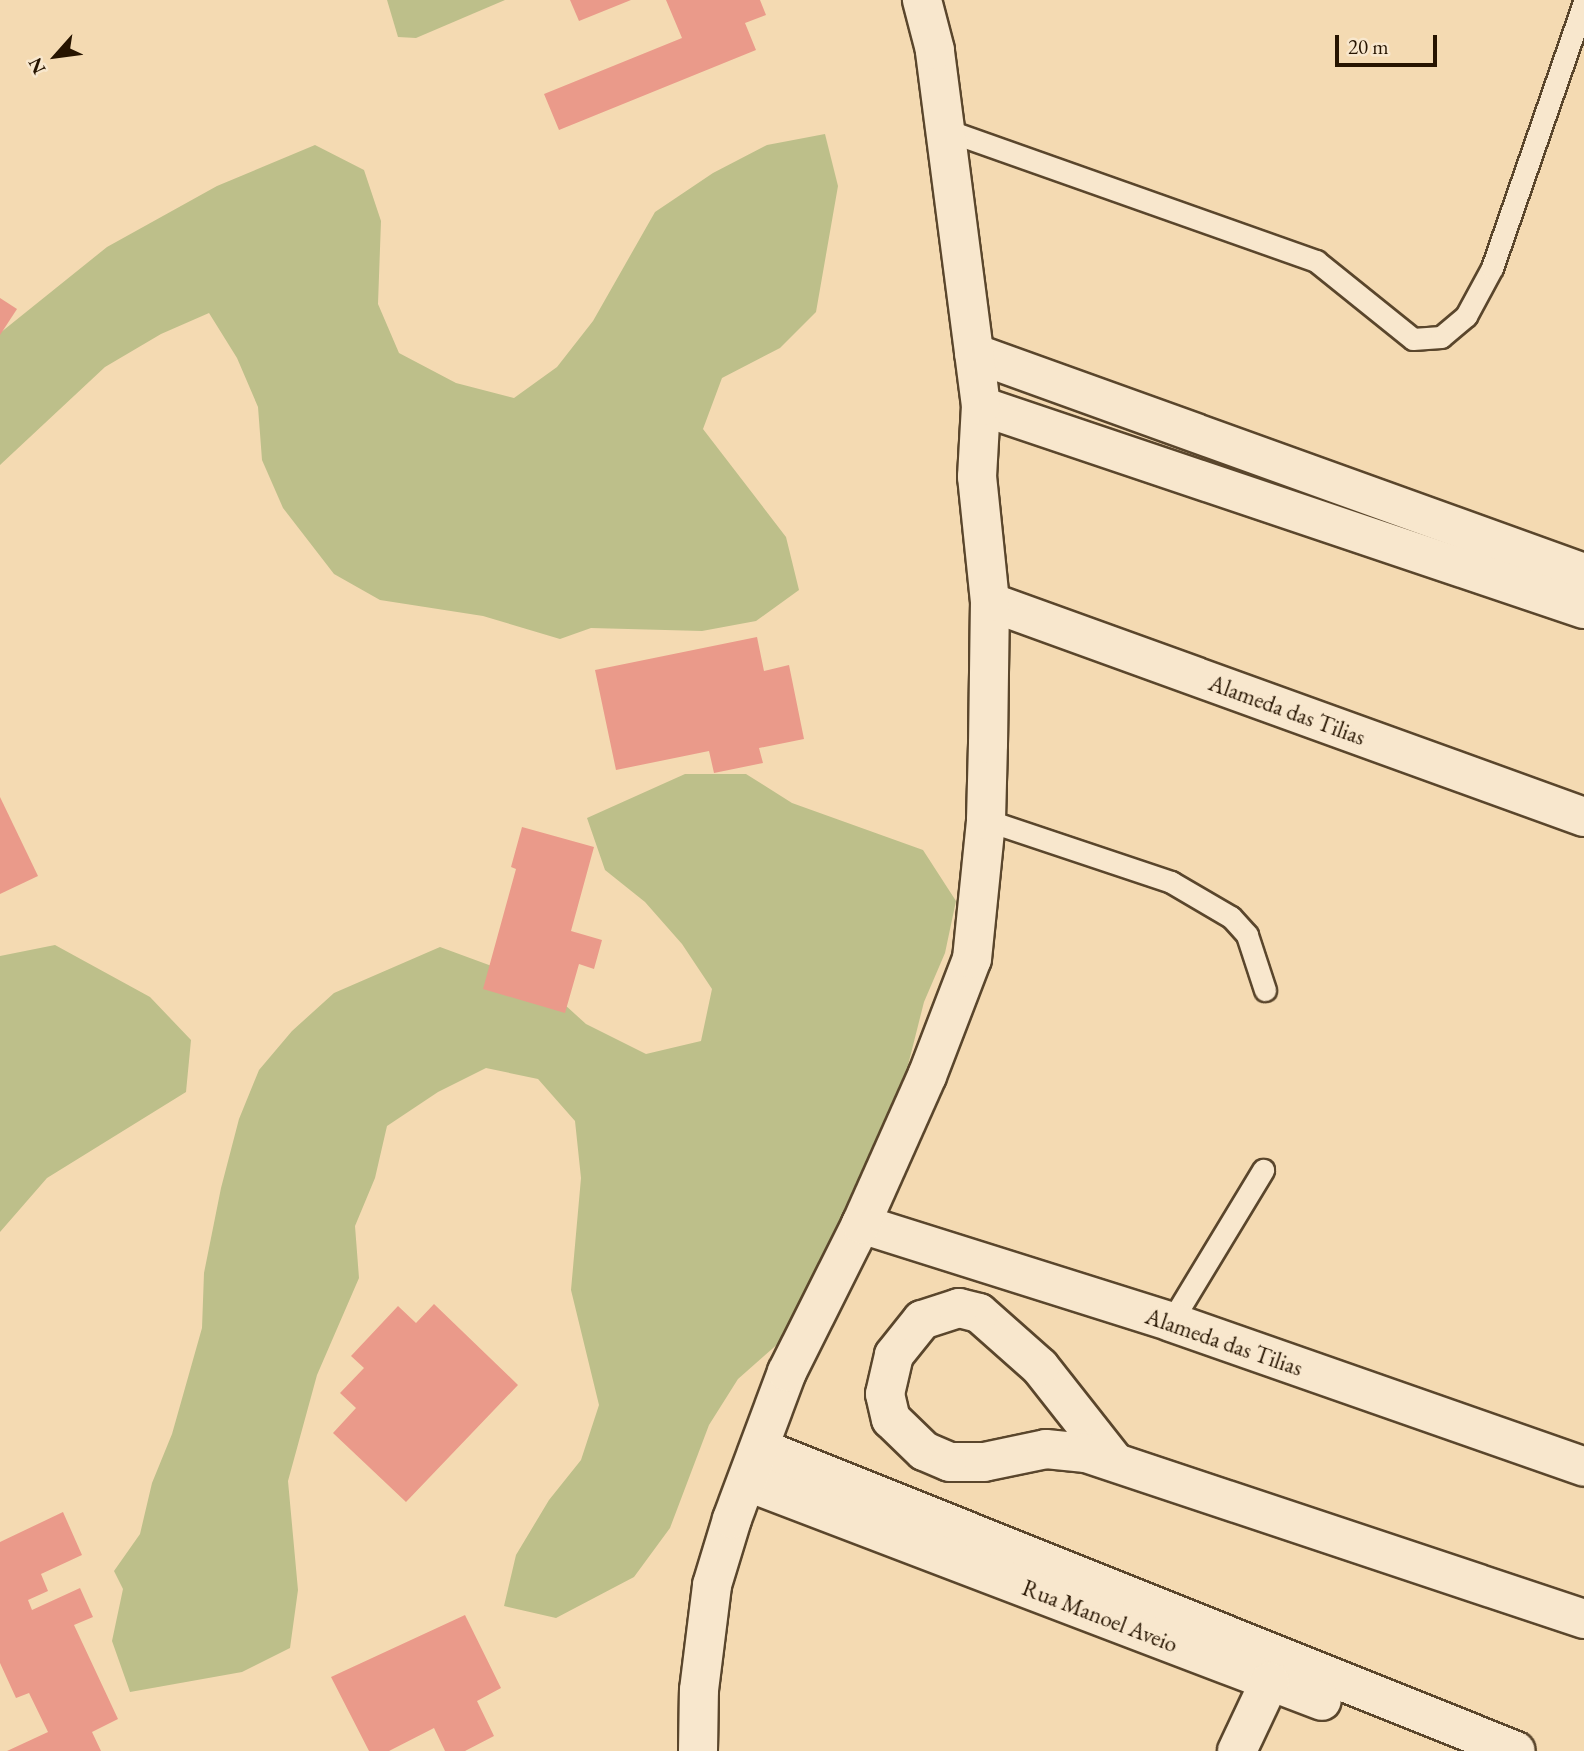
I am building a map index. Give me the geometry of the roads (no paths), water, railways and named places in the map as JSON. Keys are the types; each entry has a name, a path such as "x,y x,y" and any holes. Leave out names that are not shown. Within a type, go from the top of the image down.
{"street":[{"path":"698,1751 699,1690 712,1585 787,1372 861,1224 927,1076 972,959 986,820 990,602 977,477 981,406 946,130 922,0"},
{"path":"975,353 1584,573"},
{"path":"981,406 1584,610"},
{"name":"Alameda das Tilias","path":"990,602 1584,817"},
{"name":"Alameda das Tilias","path":"861,1224 1171,1322 1584,1467"},
{"path":"1114,1461 1040,1367 979,1313 959,1308 922,1320 894,1355 885,1394 891,1419 924,1451 950,1462 984,1462 1046,1449 1069,1450 1114,1461 1584,1619"},
{"path":"754,1465 1516,1751"},
{"name":"Rua Manoel Aveio","path":"754,1465 1270,1681 1452,1751"},
{"path":"1237,1751 1270,1681"}],"lane":[{"path":"946,130 1215,222 1316,261 1413,339 1441,337 1466,316 1492,268 1584,3"},
{"path":"986,820 1171,882 1231,917 1247,935 1265,990"},
{"path":"1171,1322 1263,1170"}]}
